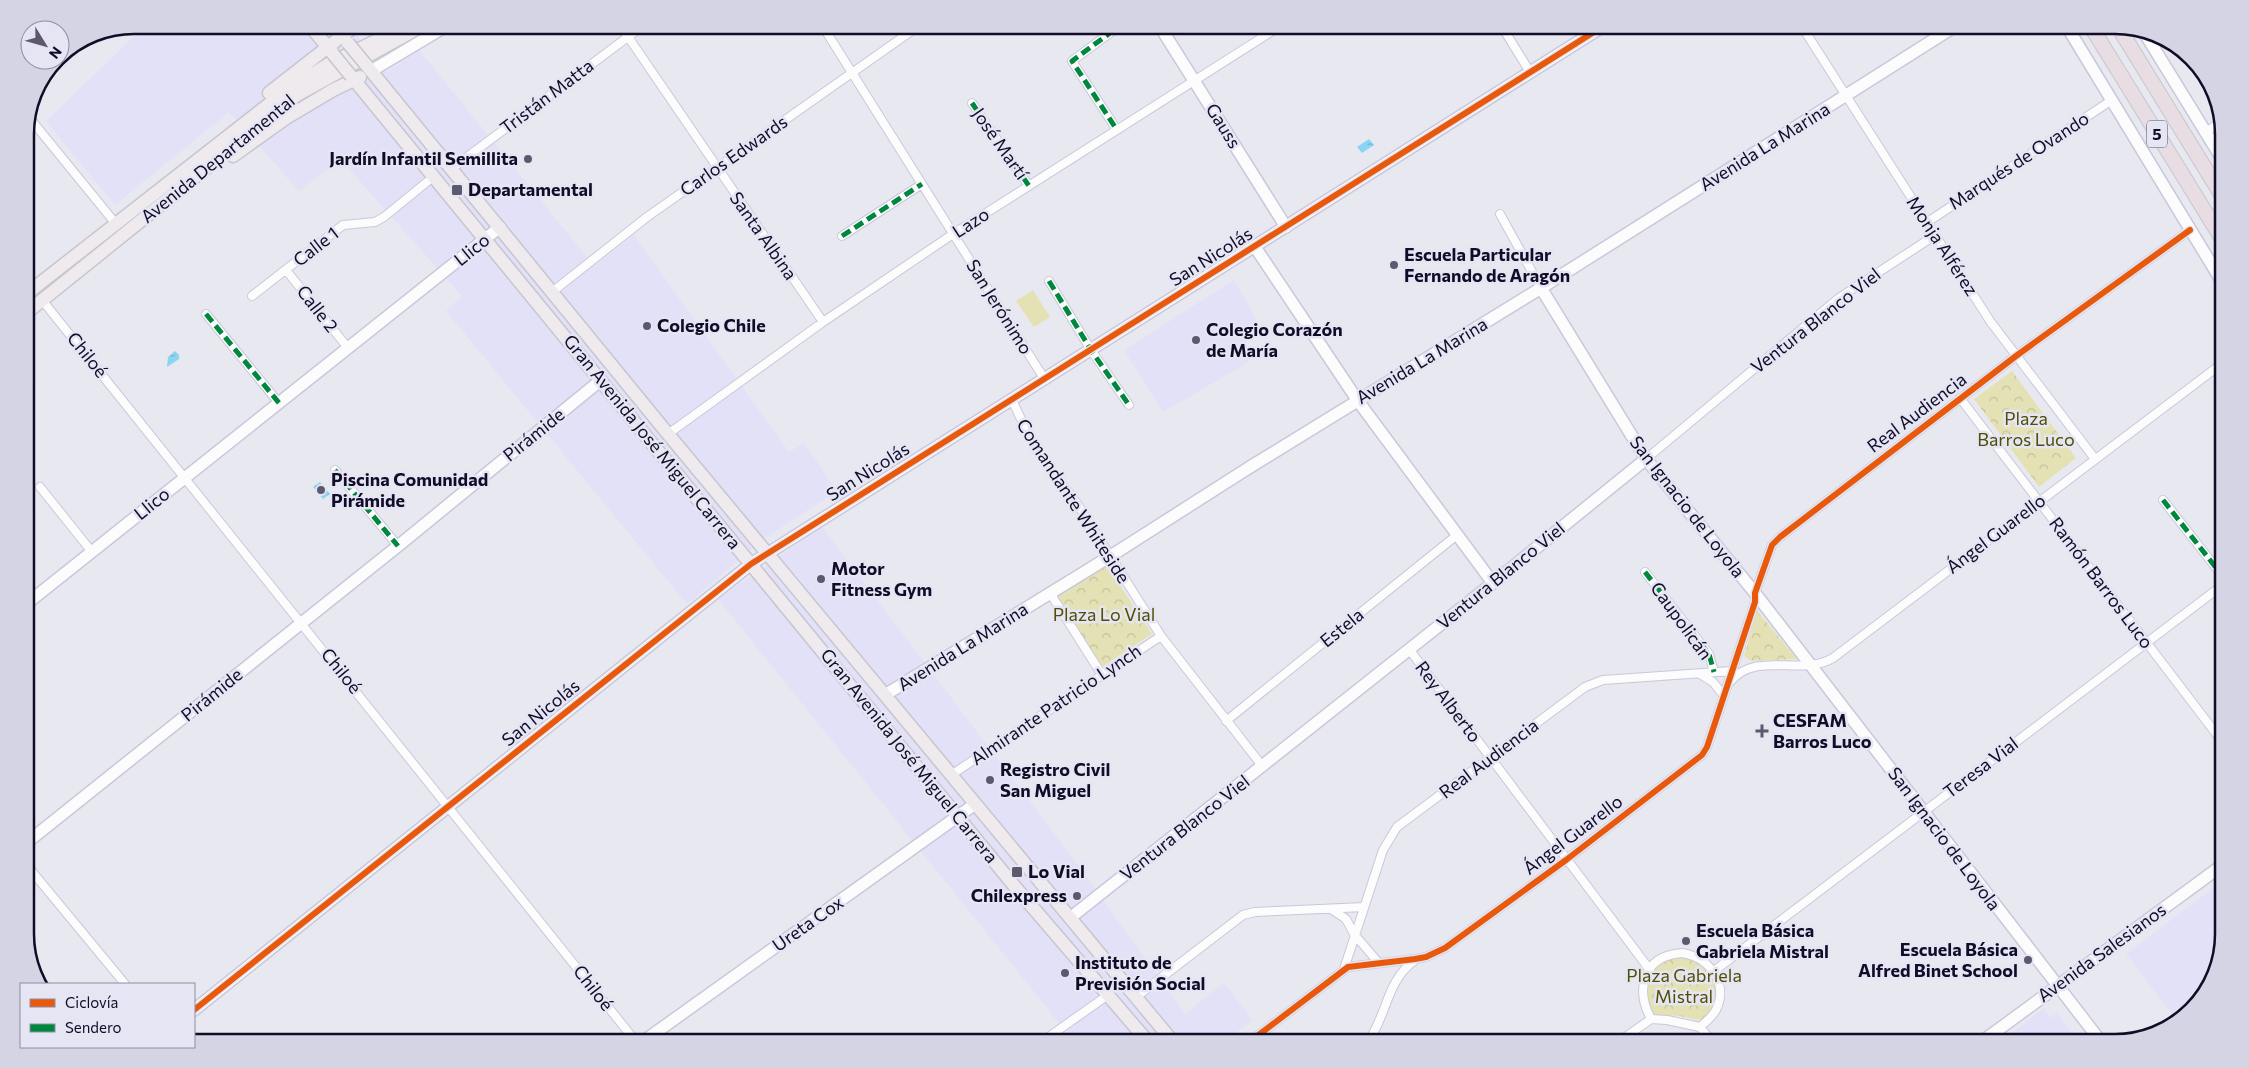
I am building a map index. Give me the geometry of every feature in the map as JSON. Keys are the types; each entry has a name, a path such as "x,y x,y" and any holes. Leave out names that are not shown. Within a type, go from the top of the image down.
{"highway":[{"name":"5","path":"2096,34 2215,227"},
{"name":"5","path":"2123,35 2215,184"}],"main road":[{"name":"Gran Avenida José Miguel Carrera","path":"317,34 959,816 1016,888 1141,1034"},
{"name":"Gran Avenida José Miguel Carrera","path":"341,34 668,434 1167,1034"},
{"path":"129,214 167,175 331,51 341,34"},
{"name":"Avenida Departamental","path":"34,288 287,90 327,65 390,34"},
{"name":"Avenida Departamental","path":"34,307 132,230 297,95 408,34"},
{"path":"132,230 174,202 286,118 369,68"},
{"path":"601,380 612,365"}],"street":[{"path":"369,68 431,34"},
{"name":"Tristán Matta","path":"451,169 631,34"},
{"name":"San Jerónimo","path":"828,34 1045,380"},
{"name":"Carlos Edwards","path":"552,292 626,232 907,34"},
{"path":"1109,34 1072,61 1117,130"},
{"name":"Gauss","path":"1165,34 1286,227"},
{"name":"Lazo","path":"668,434 823,322 953,234 1268,34"},
{"path":"1507,34 1530,72"},
{"name":"San Nicolás","path":"195,1009 751,564 1591,34"},
{"name":"Monja Alférez","path":"1807,34 1990,321 2095,459"},
{"name":"Avenida La Marina","path":"885,696 1109,557 1187,506 1541,288 1944,34"},
{"path":"2072,34 2215,270"},
{"name":"Santa Albina","path":"628,36 716,168 823,322"},
{"path":"2149,40 2215,147"},
{"name":"Marqués de Ovando","path":"1926,222 2112,100"},
{"name":"José Martí","path":"972,103 1029,186"},
{"path":"35,124 116,224"},
{"path":"2206,132 2215,126"},
{"name":"Calle 1","path":"252,296 343,225 375,222 384,218 433,177"},
{"path":"842,236 922,184"},
{"name":"San Ignacio de Loyola","path":"1500,214 1541,288 1646,459 1755,593 2095,1034"},
{"name":"Llico","path":"34,598 500,227"},
{"name":"Real Audiencia","path":"1343,971 1383,850 1396,827 1585,686 1603,680 1732,671 1755,602 1755,593 1776,540 2016,356 2190,230"},
{"name":"Ventura Blanco Viel","path":"1070,918 1408,649 1494,583 1839,298 1934,236"},
{"path":"1255,247 1358,401 1494,583"},
{"name":"Calle 2","path":"286,270 348,348"},
{"path":"1049,281 1091,350 1129,405"},
{"name":"Chiloé","path":"42,300 186,477 630,1034"},
{"path":"206,314 279,402"},
{"name":"Ángel Guarello","path":"1753,666 1811,665 1833,658 2215,369"},
{"name":"Pirámide","path":"34,837 398,546 601,380"},
{"name":"Ramón Barros Luco","path":"1960,398 2215,732"},
{"name":"Comandante Whiteside","path":"1012,400 1028,434 1052,471 1076,502 1160,636 1262,767"},
{"path":"335,470 398,546"},
{"path":"40,487 92,552"},
{"path":"2163,500 2215,566"},
{"name":"Estela","path":"1226,720 1457,535"},
{"name":"Caupolicán","path":"1645,572 1709,654 1714,672"},
{"name":"Teresa Vial","path":"1714,971 2215,591"},
{"path":"1050,593 1102,674"},
{"name":"Almirante Patricio Lynch","path":"952,775 1160,636"},
{"name":"Rey Alberto","path":"1408,649 1650,970"},
{"path":"1738,652 1744,662 1753,666"},
{"path":"1728,684 1738,673 1753,666"},
{"name":"Ángel Guarello","path":"1343,971 1352,966 1426,957 1445,948 1566,860 1702,755 1707,747 1732,671"},
{"path":"1698,673 1713,682 1724,696"},
{"name":"Ureta Cox","path":"654,1034 975,804"},
{"name":"Avenida Salesianos","path":"1992,1034 2215,871"},
{"path":"34,874 123,983"},
{"path":"1136,997 1243,915 1254,912 1364,907"},
{"path":"1330,908 1346,919 1354,934 1378,962"},
{"path":"1652,1020 1646,1008 1642,991 1644,982 1650,970 1666,957 1682,954 1699,958 1714,971 1719,985 1719,1002 1711,1017 1700,1027"},
{"name":"Ángel Guarello","path":"1372,1034 1378,1025 1395,980 1401,971 1415,959"},
{"path":"1260,1034 1343,971"},
{"path":"1053,1034 1108,995"},
{"path":"1630,1034 1652,1020 1667,1020 1700,1027 1706,1034"}],"shaded area":[{"path":"137,34 355,34 387,72 419,50 594,266 634,235 789,452 804,443 837,491 768,536 687,604 446,311 462,296 340,159 299,191 229,112 115,205 46,121"},
{"name":"Colegio Corazón de María","path":"1234,280 1264,333 1241,346 1249,362 1163,412 1124,350"},
{"path":"822,527 1083,872 1185,1014 1224,983 1253,1020 1234,1034 1068,1034 718,599"},
{"path":"2215,887 2215,941 2210,966 2195,995 2176,1014 2173,1016 2126,954"},
{"path":"2044,1008 2050,1018 2057,1013 2073,1034 2011,1034"}],"green space":[{"path":"1033,290 1050,317 1034,327 1016,301"},
{"name":"Plaza Barros Luco","path":"2012,371 2076,458 2039,487 1974,399"},
{"name":"Plaza Lo Vial","path":"1106,564 1152,634 1102,667 1056,597"},
{"path":"1757,611 1797,659 1751,661 1744,656"},
{"name":"Plaza Gabriela Mistral","path":"1685,956 1701,962 1717,982 1715,1008 1703,1021 1680,1016 1652,1015 1646,1003 1647,983 1655,969 1661,964 1677,957"}],"water":[{"path":"1369,139 1374,145 1362,153 1357,147"},
{"path":"175,351 179,355 179,359 167,367 168,357"},
{"name":"Piscina Comunidad Pirámide","path":"320,482 330,494 323,499 313,487"}],"marked path":[{"path":"1109,34 1072,61 1117,130"},
{"path":"972,103 1029,186"},
{"path":"842,236 922,184"},
{"path":"1049,281 1091,350 1129,405"},
{"path":"206,314 279,403"},
{"path":"335,470 398,546"},
{"path":"2163,500 2215,566"},
{"path":"1645,572 1709,654 1714,672"}],"cycle path":[{"path":"195,1009 751,564 1591,34"},
{"path":"1260,1034 1348,967 1426,957 1445,948 1566,860 1702,755 1707,747 1772,545 2016,356 2190,230"}],"place":[{"name":"Jardín Infantil Semillita","path":"528,159"},
{"name":"Departamental","path":"457,190"},
{"name":"Escuela Particular Fernando de Aragón","path":"1394,265"},
{"name":"Colegio Chile","path":"647,326"},
{"name":"Colegio Corazón de María","path":"1196,340"},
{"name":"Piscina Comunidad Pirámide","path":"321,490"},
{"name":"Motor Fitness Gym","path":"821,579"},
{"name":"CESFAM Barros Luco","path":"1762,731"},
{"name":"Registro Civil San Miguel","path":"990,780"},
{"name":"Lo Vial","path":"1017,872"},
{"name":"Chilexpress","path":"1077,896"},
{"name":"Escuela Básica Gabriela Mistral","path":"1686,941"},
{"name":"Escuela Básica Alfred Binet School","path":"2028,960"},
{"name":"Instituto de Previsión Social","path":"1065,973"}]}
